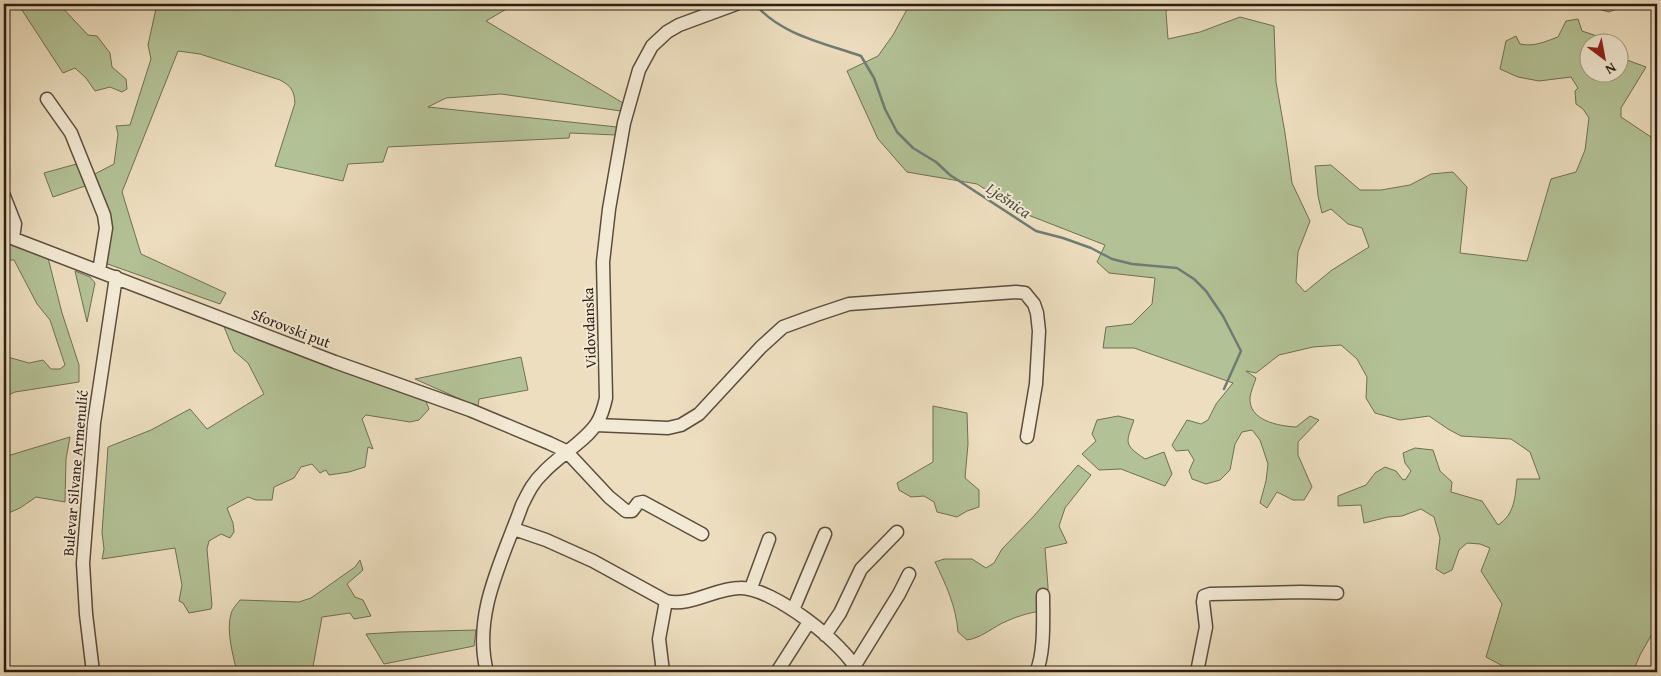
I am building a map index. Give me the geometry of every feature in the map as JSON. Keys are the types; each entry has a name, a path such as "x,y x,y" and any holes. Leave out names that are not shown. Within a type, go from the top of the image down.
{"street":[{"name":"Vidovdanska","path":"487,672 482,644 485,612 489,596 529,491 536,480 596,425 602,414 607,389 603,262 609,208 624,123 639,70 652,46 667,32 679,25 736,4"},
{"path":"47,99 72,133 104,215 106,228 99,271"},
{"path":"4,196 15,224 8,237"},
{"name":"Sforovski put","path":"8,237 335,362 470,410 566,452"},
{"name":"Bulevar Silvane Armenulić","path":"93,672 86,614 83,563 94,423 116,277"},
{"path":"596,425 668,428 681,425 699,414 761,347 783,327 849,304 1016,292 1025,293 1034,304 1039,331 1036,384 1027,437"},
{"path":"566,452 609,497 626,511 632,511 638,504 643,502 702,534"},
{"path":"514,528 593,561 666,601 689,600 728,589 751,588 769,595 793,610 825,635 857,670 909,574"},
{"path":"825,635 840,613 860,569 897,532"},
{"path":"793,610 825,534"},
{"path":"751,588 769,539"},
{"path":"1197,672 1206,626 1202,602 1204,596 1210,594 1337,593"},
{"path":"1036,672 1040,661 1043,595"},
{"path":"664,672 659,639 666,601"},
{"path":"777,672 809,622"}],"green space":[{"path":"18,4 59,4 88,35 97,36 110,53 112,67 126,79 127,89 122,92 110,87 95,91 86,78 75,68 63,73"},
{"path":"157,4 515,4 486,21 623,103 621,111 501,94 446,98 428,107 617,127 616,135 570,133 569,138 388,147 383,162 348,164 343,181 275,166 295,103 293,92 287,84 200,54 178,51 122,192 141,254 226,293 220,304 105,263 111,228 91,176 114,164 118,134 116,126 130,125 151,59 148,45"},
{"path":"910,4 1170,4 1166,12 1168,39 1200,32 1240,17 1274,26 1276,82 1292,183 1310,221 1298,252 1296,282 1305,292 1332,270 1369,247 1362,228 1348,224 1331,209 1322,213 1315,166 1331,165 1360,190 1381,190 1410,185 1431,174 1453,172 1467,187 1460,253 1527,261 1551,179 1576,172 1585,150 1589,118 1583,109 1576,104 1575,91 1578,88 1571,77 1539,81 1518,77 1500,69 1506,41 1516,36 1520,44 1530,45 1544,42 1558,37 1566,21 1578,19 1582,31 1585,32 1578,32 1578,82 1628,82 1628,60 1646,67 1621,108 1621,117 1657,141 1657,625 1633,672 1514,672 1486,657 1502,604 1481,571 1490,548 1480,544 1467,543 1459,550 1452,570 1444,574 1436,569 1440,538 1434,517 1421,509 1402,516 1388,517 1364,523 1361,505 1338,506 1338,496 1366,485 1375,473 1385,467 1396,471 1403,480 1406,479 1411,471 1405,463 1403,453 1415,448 1433,450 1440,471 1452,482 1451,492 1482,501 1498,525 1504,521 1511,510 1515,499 1517,479 1540,479 1530,452 1511,439 1461,436 1429,416 1400,420 1375,413 1366,398 1367,377 1357,359 1341,345 1313,347 1279,355 1256,373 1246,371 1256,378 1250,397 1254,412 1259,417 1273,423 1296,427 1310,416 1319,420 1298,442 1298,455 1312,487 1304,500 1293,500 1277,492 1267,508 1260,503 1268,464 1260,440 1252,430 1242,432 1235,444 1230,470 1220,480 1206,484 1192,479 1189,471 1194,460 1188,450 1176,451 1172,445 1187,420 1201,424 1208,420 1216,404 1233,383 1134,348 1103,348 1106,327 1132,324 1152,304 1155,278 1109,273 1097,262 1105,245 1023,213 977,184 907,172 878,139 847,71 878,56 893,35"},
{"path":"1552,4 1629,4 1609,12 1584,5"},
{"path":"80,163 88,185 53,197 44,173"},
{"path":"4,241 48,258 62,313 79,365 79,382 15,392 4,397 4,356 29,363 43,360 51,369 60,369 65,365 50,320 37,304 14,260 4,260"},
{"path":"75,271 90,277 95,283 87,322"},
{"path":"222,322 425,399 429,409 419,420 410,422 366,415 362,419 373,449 368,447 365,467 329,475 326,470 320,473 312,464 301,467 294,478 274,487 272,500 256,500 248,497 227,508 233,523 234,532 230,538 221,534 209,541 207,549 211,609 189,613 183,603 179,601 182,585 175,548 102,559 108,447 151,430 190,409 207,429 264,394 248,363 234,351"},
{"path":"521,357 528,390 479,399 478,407 415,379"},
{"path":"933,406 967,413 968,444 965,478 979,490 979,507 957,517 937,512 934,502 924,496 911,497 899,490 897,483 933,462"},
{"path":"1118,416 1134,420 1128,442 1138,454 1145,459 1164,452 1172,474 1165,486 1121,469 1099,470 1082,454 1096,441 1092,434 1097,420"},
{"path":"70,437 66,459 65,502 36,497 20,508 4,515 4,457"},
{"path":"1078,465 1091,475 1065,508 1059,526 1067,543 1045,548 1048,587 1047,610 1017,617 1002,623 978,637 967,640 958,632 953,604 935,562 944,559 972,559 986,568 994,563 1002,549 1033,517"},
{"path":"360,560 363,570 347,584 355,597 363,600 371,616 354,619 350,613 322,617 312,672 237,672 229,628 232,612 240,600 299,602 311,598 355,567"},
{"path":"476,630 474,646 384,664 366,634 399,632"}],"waterway":[{"name":"Lješnica","path":"755,4 766,15 790,31 861,56 874,78 885,109 897,132 913,148 936,162 950,175 1036,231 1091,248 1112,259 1132,264 1177,268 1194,279 1206,291 1223,316 1241,351 1224,389"}]}
